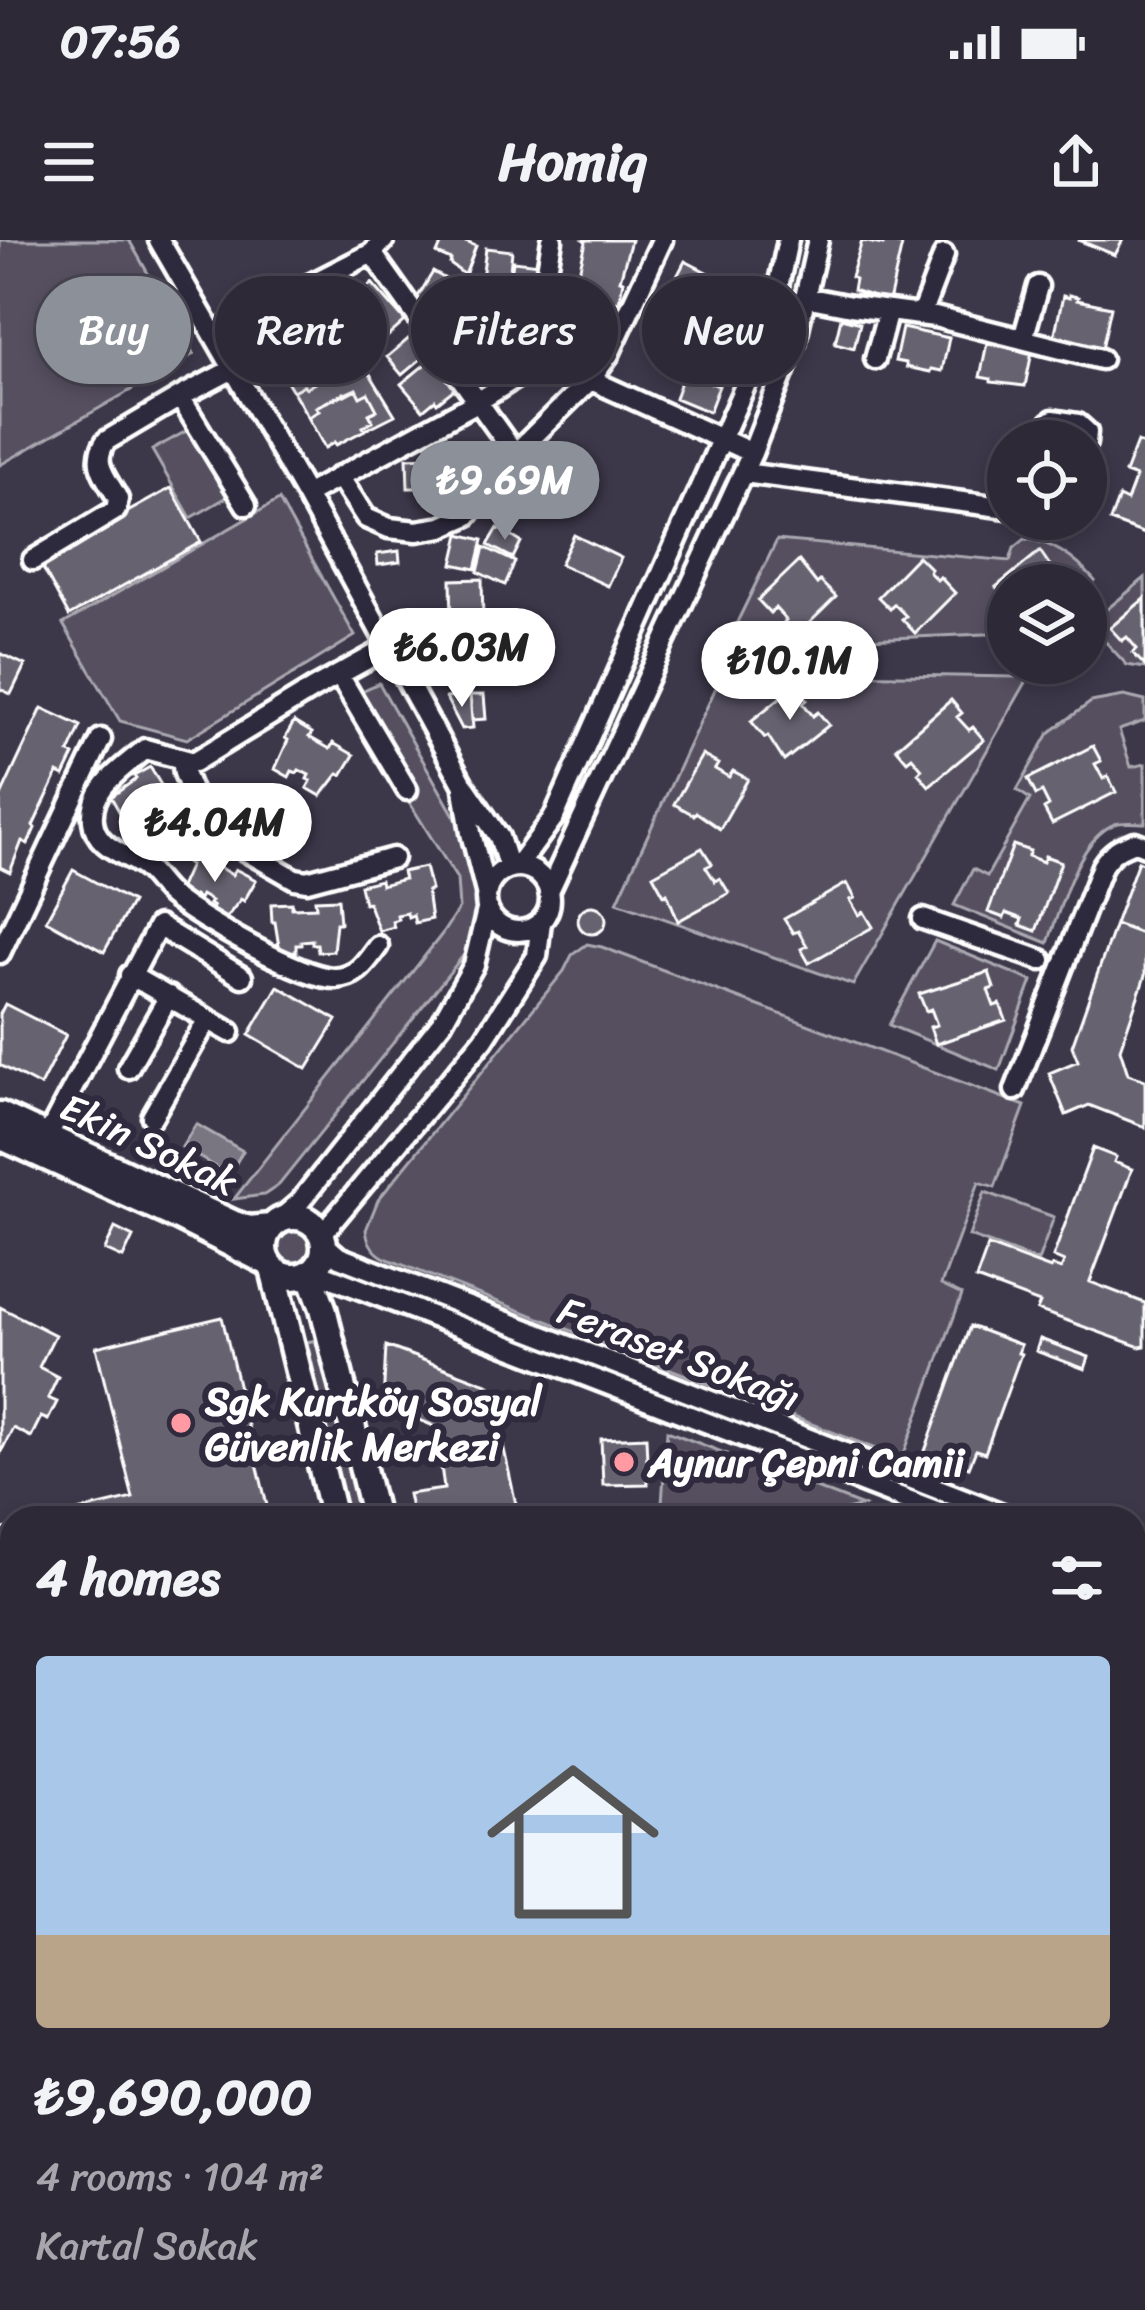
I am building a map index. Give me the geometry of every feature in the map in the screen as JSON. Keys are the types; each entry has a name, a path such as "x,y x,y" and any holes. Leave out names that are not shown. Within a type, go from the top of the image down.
{"main road":[{"name":"Ekin Sokak","path":"0,1115 232,1222 249,1228 274,1224"},
{"name":"Ekin Sokak","path":"0,1136 270,1265"},
{"path":"270,1265 288,1277 312,1272 320,1263 323,1239 308,1220 298,1217 274,1224 264,1244 331,1506"},
{"path":"312,1272 372,1506"}],"street":[{"path":"159,240 215,338"},
{"path":"546,276 552,240"},
{"path":"618,335 662,240"},
{"path":"274,1224 298,1203 442,1022 474,965 496,874 513,867 554,818 768,334 788,240"},
{"path":"818,240 806,297 922,315 1101,359"},
{"path":"213,334 378,247 515,454"},
{"path":"922,315 944,255"},
{"path":"1023,340 1037,286"},
{"path":"875,359 888,310"},
{"path":"33,560 116,509 118,499 99,466 102,446 215,379"},
{"path":"242,384 513,867"},
{"path":"306,495 506,384"},
{"path":"339,476 366,518 389,528 442,527 466,516 515,454 586,384"},
{"path":"602,384 752,453"},
{"path":"464,784 487,901 502,927 529,928 547,912 549,891 744,472 779,384"},
{"path":"180,397 246,505"},
{"path":"744,472 987,505"},
{"path":"378,946 357,974 338,979 300,971 170,896 145,868 114,851 93,820 103,784 145,749 194,762 388,647"},
{"path":"339,675 407,790"},
{"path":"0,953 101,740"},
{"path":"182,760 206,828 295,879 307,881 393,858"},
{"path":"1015,1090 1102,866 1111,853 1127,845 1145,846"},
{"path":"513,867 539,874 549,891"},
{"path":"923,919 1041,960"},
{"path":"323,1239 494,1024 537,956 541,921"},
{"path":"47,1137 158,926 242,977"},
{"path":"130,975 230,1032"},
{"path":"128,1068 169,996"},
{"path":"152,1117 208,1019"},
{"name":"Feraset Sokağı","path":"323,1239 339,1258 982,1506"},
{"path":"312,1272 922,1506"}],"shaded area":[{"path":"0,240 129,240 150,276 36,276 36,384 142,384 0,465"},
{"path":"190,429 229,496 191,518 152,450"},
{"path":"279,500 355,636 187,739 120,721 63,624"},
{"path":"777,540 1010,561 1014,548 1024,540 1045,544 1078,564 987,564 987,634 726,645"},
{"path":"1145,578 1145,668 1127,665 1107,643 1107,609"},
{"path":"723,672 987,677 987,684 1025,684 853,985 617,902"},
{"path":"379,683 485,870 485,919 479,936 279,1185 264,1195 234,1199 459,908 457,879 345,699"},
{"path":"1124,696 1145,701 1145,721 1119,730 1131,767 1145,764 1145,823 1115,824 1091,844 1072,876 1048,943 954,905 973,869 987,876 1030,799 1017,790 1049,733 1091,702"},
{"path":"273,800 313,822 302,843 262,820"},
{"path":"935,941 1032,981 999,1070 889,1025"},
{"path":"587,944 1025,1106 995,1187 979,1182 941,1285 962,1295 902,1459 385,1258 372,1247 366,1230 378,1200 564,971 572,955"},
{"path":"196,1124 243,1151 229,1175 182,1147"},
{"path":"985,1192 1054,1217 1038,1261 969,1236"},
{"path":"294,1230 306,1235 311,1247 306,1259 294,1264 282,1259 277,1247 282,1235"},
{"path":"321,1339 360,1506 345,1506 307,1342"},
{"path":"667,1431 863,1506 662,1506"}],"building":[{"path":"443,240 476,246 465,275 451,260 437,254"},
{"path":"631,240 619,302 618,276 578,276 586,242"},
{"path":"1078,240 1123,240 1115,255"},
{"path":"862,241 902,245 889,302 853,290 855,279 851,277"},
{"path":"486,248 512,251 509,276 482,276"},
{"path":"513,261 540,264 538,276 511,276"},
{"path":"685,261 714,276 677,276"},
{"path":"1063,296 1111,307 1102,348 1054,337"},
{"path":"387,300 405,321 387,337"},
{"path":"841,318 860,323 854,348 835,343"},
{"path":"902,328 949,338 942,371 895,361"},
{"path":"411,337 411,367 402,375 387,357"},
{"path":"987,343 1032,352 1025,386 980,377"},
{"path":"411,376 411,384 458,386 423,410 401,384"},
{"path":"376,384 395,415 365,430 373,421 369,414 377,410 368,393 360,397 356,389 316,407 319,411 308,417 293,391"},
{"path":"680,384 719,386 709,412 675,398"},
{"path":"356,389 360,397 368,393 377,410 369,414 373,421 365,430 325,448 308,417 319,411 316,407"},
{"path":"1137,442 1145,446 1145,534 1110,521 1119,497 1127,501 1136,477 1125,473"},
{"path":"431,457 432,488 408,488 407,458"},
{"path":"532,467 547,476 537,494 522,484"},
{"path":"171,488 201,542 69,616 39,561"},
{"path":"498,528 521,542 513,558 488,545"},
{"path":"460,534 483,540 476,569 453,564"},
{"path":"574,535 621,558 608,586 560,564"},
{"path":"484,547 515,562 505,585 478,572"},
{"path":"399,551 400,562 378,565 377,554"},
{"path":"1040,551 1049,564 1024,564"},
{"path":"918,556 955,593 915,633 894,604 890,609 878,597"},
{"path":"799,561 817,584 820,581 836,597 795,637 775,608 770,613 758,600"},
{"path":"482,579 483,621 452,622 451,580"},
{"path":"1145,598 1145,666 1127,637 1122,641 1110,628"},
{"path":"503,624 505,642 480,645 478,626"},
{"path":"464,637 465,665 436,666 434,638"},
{"path":"0,653 25,665 11,694 0,689"},
{"path":"796,685 813,716 818,712 829,725 784,761 751,721"},
{"path":"470,695 473,728 462,729 446,698"},
{"path":"470,695 484,695 486,719 472,720"},
{"path":"951,700 962,713 957,717 984,740 929,786 912,757 907,761 896,748"},
{"path":"42,708 81,726 64,776 58,773 28,844 22,841 10,872 0,867 0,798"},
{"path":"294,722 330,749 333,743 354,755 321,796 307,788 309,775 299,770 289,777 275,769"},
{"path":"1093,746 1101,761 1095,764 1116,792 1052,824 1042,792 1036,795 1028,779"},
{"path":"702,755 729,777 733,771 748,779 720,829 674,804"},
{"path":"150,767 168,808 174,804 185,825 137,844 129,830 136,826 131,810 119,811 111,797"},
{"path":"1013,845 1043,862 1045,856 1061,862 1036,931 1020,925 1022,919 988,912"},
{"path":"196,848 232,875 235,869 256,880 223,922 210,914 211,901 201,895 191,902 177,894"},
{"path":"702,848 712,864 706,867 729,893 678,921 667,893 653,875"},
{"path":"1138,861 1145,864 1145,935 1115,924"},
{"path":"425,867 431,919 415,923 413,915 397,915 394,927 379,931 360,885 404,879 402,872"},
{"path":"73,870 132,902 104,952 46,920"},
{"path":"847,883 855,898 850,900 873,927 809,963 801,949 807,946 784,919"},
{"path":"338,899 340,923 336,923 333,951 318,952 312,940 301,941 296,952 280,953 271,904 316,907 315,900"},
{"path":"592,906 602,910 606,920 602,930 592,934 582,930 578,920 582,910"},
{"path":"1115,924 1145,935 1145,976 1120,1049 1128,1074 1145,1080 1145,1127 1089,1105 1066,1115 1049,1073 1078,1061 1072,1046"},
{"path":"989,972 994,988 988,990 1006,1020 936,1044 930,1027 937,1025 919,994"},
{"path":"278,986 337,1020 307,1069 249,1035"},
{"path":"5,1004 66,1035 40,1086 0,1065 0,1014"},
{"path":"1093,1148 1132,1169 1090,1282 1145,1303 1145,1346 1037,1310 1040,1303 976,1279 988,1246 1061,1269 1064,1262 1053,1257"},
{"path":"115,1228 133,1237 123,1258 105,1250"},
{"path":"0,1307 55,1335 39,1367 58,1377 48,1398 57,1402 48,1420 41,1417 31,1437 13,1428 0,1454"},
{"name":"Sgk Kurtköy Sosyal Güvenlik Merkezi","path":"222,1317 267,1506 99,1506 133,1498 96,1347"},
{"path":"970,1326 1021,1345 1021,1354 985,1453 976,1450 969,1467 956,1462 953,1471 935,1464 938,1456 925,1451"},
{"path":"1040,1339 1089,1357 1085,1369 1036,1351"},
{"path":"386,1346 490,1385 516,1506 410,1506 408,1494 444,1489 436,1427 383,1404"},
{"name":"Aynur Çepni Camii","path":"646,1437 648,1484 603,1485 601,1439"}],"place":[{"name":"Sgk Kurtköy Sosyal Güvenlik Merkezi","path":"181,1423"},
{"name":"Aynur Çepni Camii","path":"624,1462"}]}
